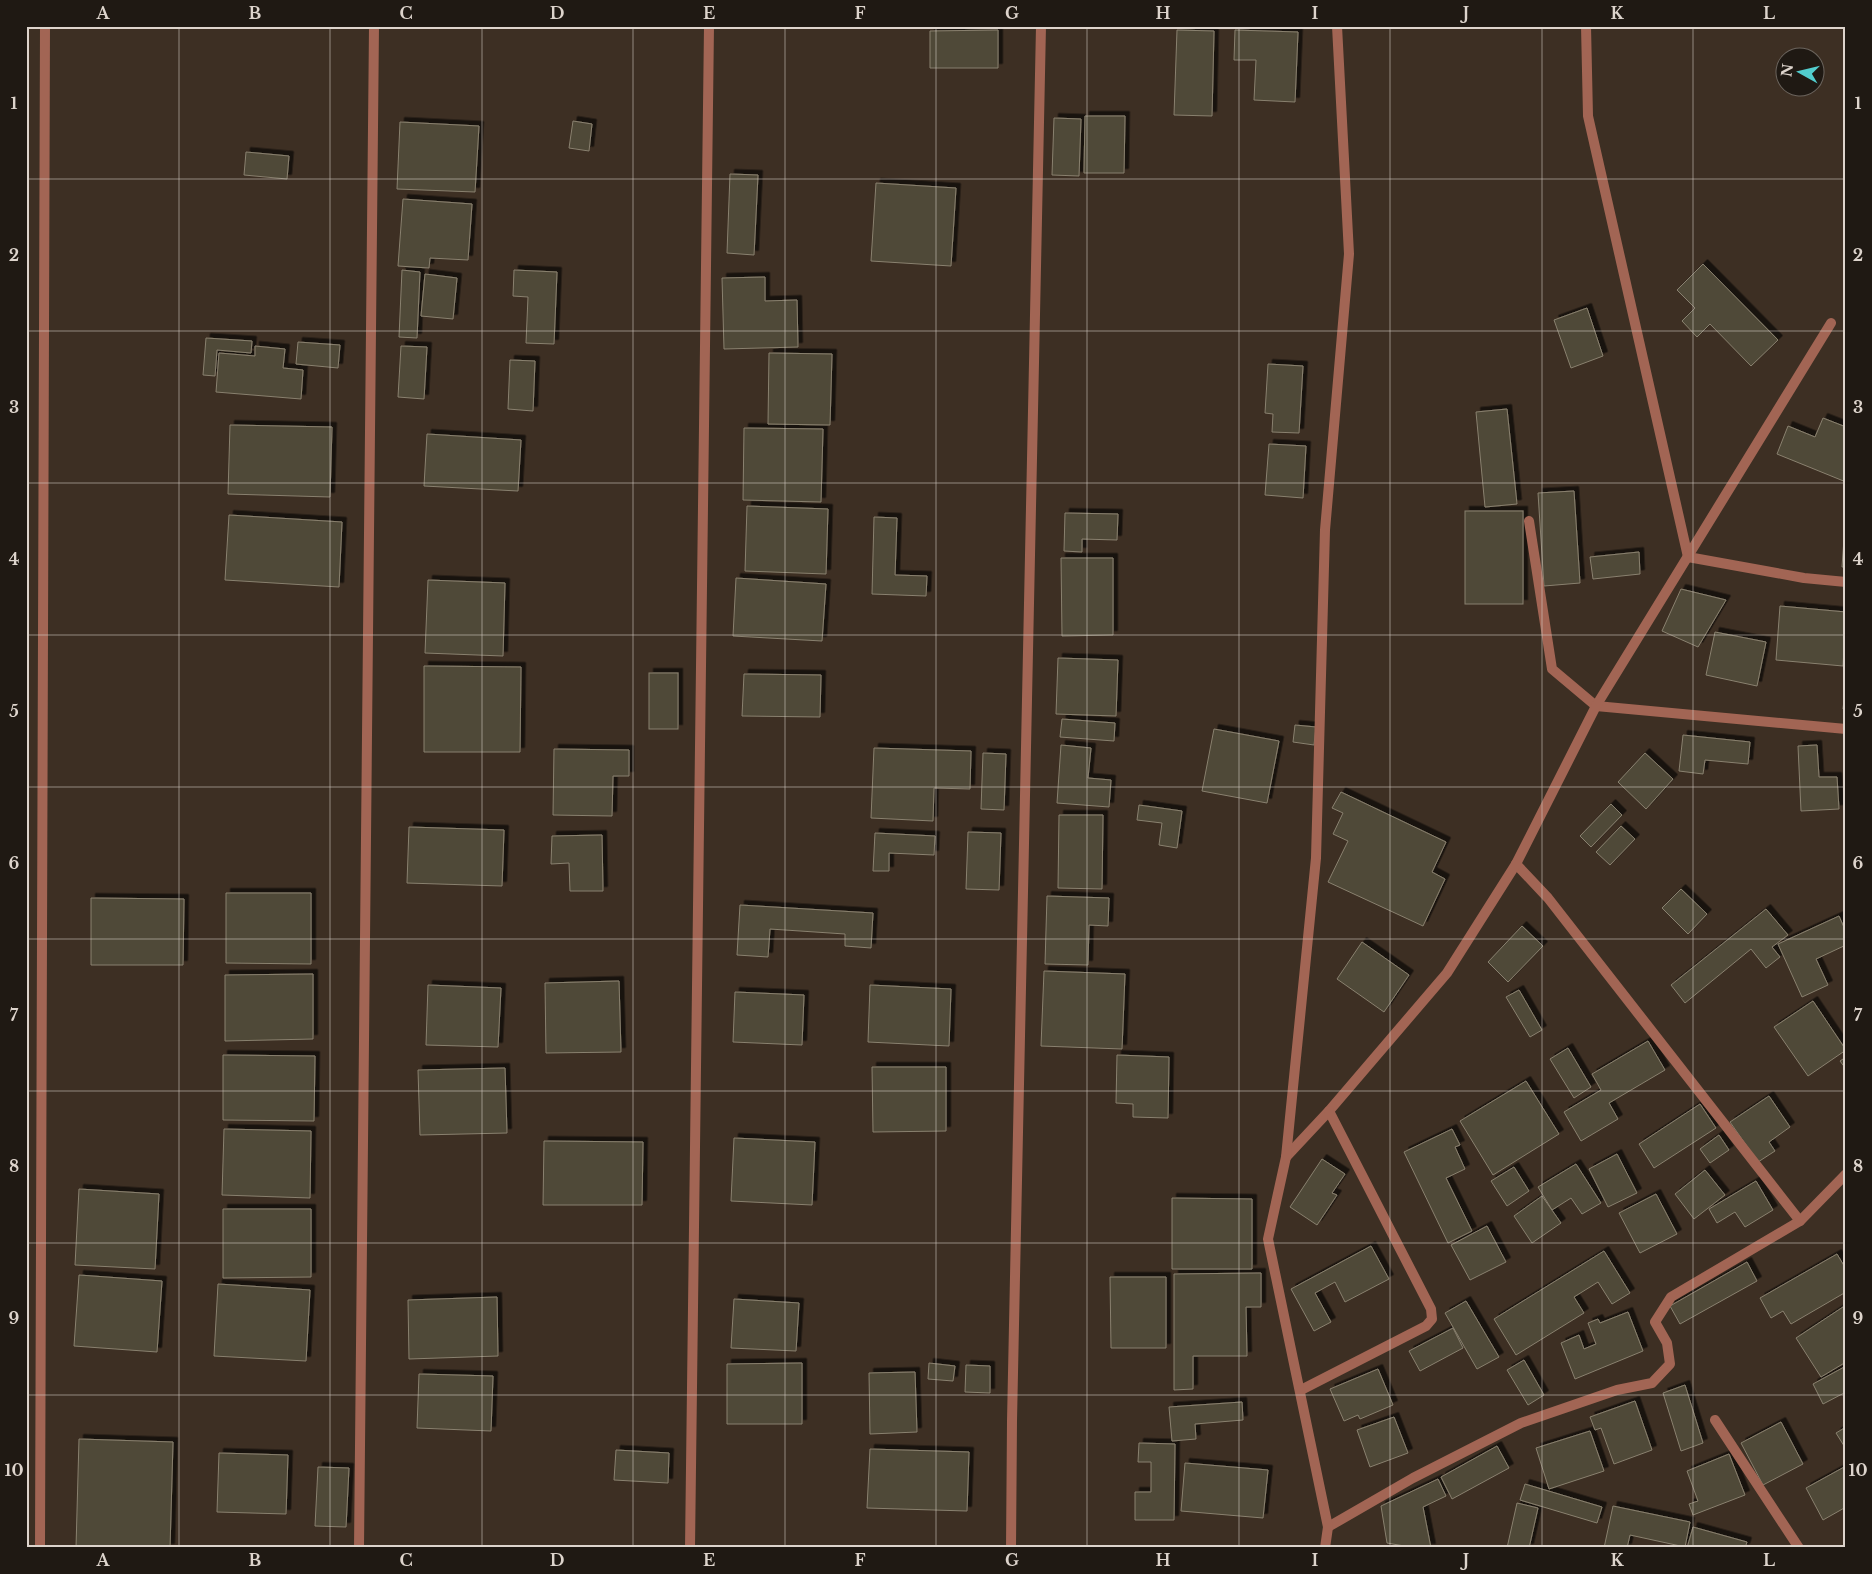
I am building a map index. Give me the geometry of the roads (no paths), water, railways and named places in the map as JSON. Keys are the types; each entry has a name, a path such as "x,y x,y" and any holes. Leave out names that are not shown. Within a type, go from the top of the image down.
{"street":[{"path":"40,1548 45,26"},
{"path":"358,1548 374,26"},
{"path":"690,1548 709,26"},
{"path":"1011,1548 1012,1401 1042,26"},
{"path":"1325,1548 1328,1527 1301,1390 1268,1239 1286,1157 1316,858 1325,530 1349,254 1337,26"},
{"path":"1586,26 1588,116 1688,557"},
{"path":"1286,1157 1329,1111 1447,973 1516,864 1596,706 1831,323"},
{"path":"1528,521 1552,669 1596,706 1846,729"},
{"path":"1688,557 1804,578 1846,582"},
{"path":"1516,864 1548,898 1800,1221"},
{"path":"1301,1390 1426,1326 1432,1319 1431,1309 1329,1111"},
{"path":"1328,1527 1414,1478 1521,1423 1617,1390 1652,1383 1670,1364 1667,1343 1654,1322 1671,1297 1800,1221 1846,1174"},
{"path":"1715,1420 1799,1548"}]}
